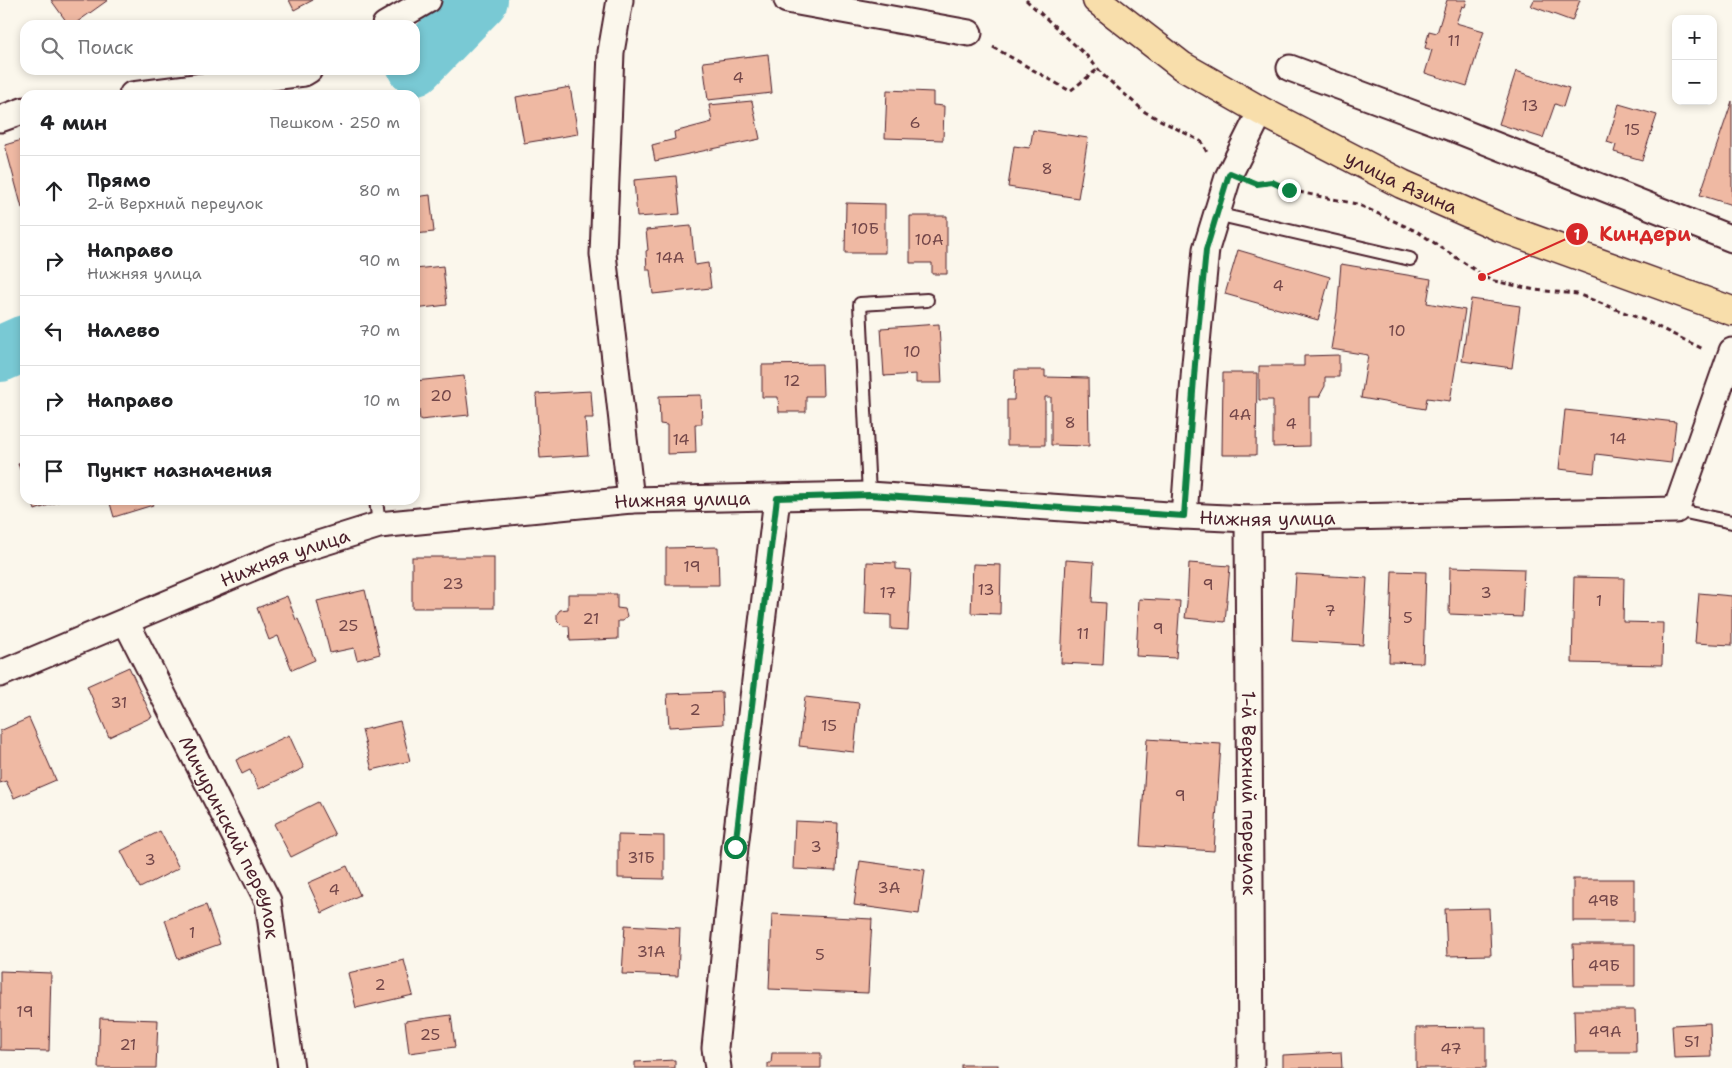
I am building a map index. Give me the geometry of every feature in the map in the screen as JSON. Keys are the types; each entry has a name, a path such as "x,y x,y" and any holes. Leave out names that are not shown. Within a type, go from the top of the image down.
{"main road":[{"name":"улица Азина","path":"1098,0 1182,66 1261,111 1402,184 1500,227 1732,311"}],"street":[{"path":"394,20 428,0"},
{"path":"620,0 611,52 602,254 631,500"},
{"path":"787,0 969,33"},
{"path":"1290,68 1452,128 1732,239"},
{"path":"171,90 288,75"},
{"path":"1184,516 1195,364 1206,250 1230,173 1261,111"},
{"path":"0,119 20,112"},
{"path":"1676,510 1732,351"},
{"name":"Нижняя улица","path":"0,674 280,556 378,524 631,500 869,495 1248,519 1676,510"},
{"path":"718,1068 715,1048 734,857 777,498"},
{"name":"1-й Верхний переулок","path":"1248,519 1251,1068"},
{"name":"Мичуринский переулок","path":"126,622 268,901 291,1068"}],"lane":[{"path":"1216,214 1410,259"},
{"path":"869,495 860,304 927,300"},
{"path":"376,505 378,524"},
{"path":"1676,510 1732,522"}],"path":[{"path":"1026,0 1053,24 1104,76 1145,112 1202,142 1212,165 1257,184 1272,182 1289,190 1357,204 1418,232 1490,280 1535,290 1577,294 1644,320 1708,352 1723,381"},
{"path":"969,33 1070,91 1098,69"}],"building":[{"path":"51,0 108,0 80,20 65,20"},
{"path":"289,0 313,0 294,10"},
{"path":"1447,0 1467,0 1465,7 1462,6 1456,23 1484,31 1467,86 1425,73 1432,50 1425,48 1429,31 1437,33"},
{"path":"1534,0 1580,0 1572,21 1531,6"},
{"path":"768,54 772,93 708,100 703,62"},
{"path":"1516,71 1569,88 1563,107 1555,104 1543,138 1499,124"},
{"path":"570,87 578,134 524,143 516,97"},
{"path":"887,90 933,92 933,105 944,106 943,140 885,138"},
{"path":"752,101 760,139 655,161 652,145 675,139 674,132 712,122 709,105"},
{"path":"1732,101 1732,205 1700,195"},
{"path":"1619,104 1657,115 1642,160 1614,152 1616,145 1607,142"},
{"path":"1033,130 1088,138 1078,198 1008,187 1014,146 1030,148"},
{"path":"20,140 20,201 5,145"},
{"path":"676,176 680,214 637,217 634,180"},
{"path":"430,195 434,232 420,233 420,196"},
{"path":"846,203 885,204 885,253 845,253"},
{"path":"910,216 947,216 947,274 932,274 932,263 910,263"},
{"path":"691,226 695,265 708,263 711,288 653,294 650,270 647,270 646,230"},
{"path":"1238,250 1330,277 1318,320 1225,294"},
{"path":"1341,264 1431,279 1427,303 1465,310 1450,401 1427,398 1425,409 1361,398 1368,355 1331,349 1337,312"},
{"path":"443,266 447,305 420,308 420,268"},
{"path":"1471,299 1520,306 1512,368 1462,361"},
{"path":"939,324 942,383 916,383 916,374 884,376 881,328"},
{"path":"1339,355 1339,377 1325,377 1325,386 1319,397 1309,397 1309,446 1273,447 1273,400 1259,400 1259,366 1304,366 1304,356"},
{"path":"822,364 823,396 806,396 806,412 779,412 778,397 762,397 762,365"},
{"path":"1015,370 1045,370 1045,377 1088,378 1089,446 1051,445 1051,397 1045,397 1045,445 1007,445 1007,400 1014,400"},
{"path":"1223,373 1257,373 1256,455 1222,455"},
{"path":"464,376 469,415 420,420 420,380"},
{"path":"591,391 593,418 585,418 588,455 540,458 536,394"},
{"path":"701,395 702,424 695,424 696,453 667,454 667,425 660,424 659,396"},
{"path":"1565,410 1676,422 1671,463 1596,454 1594,473 1559,469"},
{"path":"34,505 49,505 35,510"},
{"path":"110,505 153,505 114,517"},
{"path":"718,547 719,585 666,585 666,548"},
{"path":"412,557 494,557 494,608 412,608"},
{"path":"1066,560 1094,562 1092,602 1106,603 1103,665 1061,663"},
{"path":"867,562 896,563 896,569 911,570 908,630 891,629 891,615 865,614"},
{"path":"1189,563 1230,566 1225,622 1185,618"},
{"path":"973,564 1001,565 1000,614 971,613"},
{"path":"1450,567 1524,569 1522,617 1449,614"},
{"path":"1392,571 1426,572 1423,663 1389,662"},
{"path":"1296,574 1367,578 1363,645 1292,641"},
{"path":"1574,577 1624,578 1623,622 1663,623 1662,665 1572,663"},
{"path":"365,590 380,654 357,660 354,648 330,653 317,601"},
{"path":"1699,593 1732,596 1732,645 1695,643"},
{"path":"568,594 617,594 617,608 625,609 627,616 623,621 618,621 618,639 570,641 569,626 563,626 557,620 557,614 560,610 568,609"},
{"path":"287,596 315,660 292,670 278,636 269,640 257,608"},
{"path":"1139,599 1180,601 1176,658 1136,656"},
{"path":"129,667 152,717 109,737 87,686"},
{"path":"722,692 723,724 669,727 667,694"},
{"path":"805,697 859,703 854,752 799,746"},
{"path":"29,718 56,780 14,798 6,781 0,783 0,731"},
{"path":"400,721 410,761 372,770 362,730"},
{"path":"289,735 304,768 259,789 250,770 242,774 236,760"},
{"path":"1147,739 1221,744 1214,851 1140,846"},
{"path":"318,802 335,835 291,857 274,824"},
{"path":"795,821 838,823 836,871 793,869"},
{"path":"160,831 179,868 140,888 121,851"},
{"path":"618,835 664,836 664,879 618,878"},
{"path":"860,861 925,870 919,914 854,905"},
{"path":"347,866 360,895 322,913 308,883"},
{"path":"1573,879 1634,879 1634,921 1573,921"},
{"path":"206,905 220,944 178,959 165,920"},
{"path":"1489,908 1491,955 1447,956 1445,909"},
{"path":"772,914 872,919 868,993 769,989"},
{"path":"625,925 680,928 678,976 622,974"},
{"path":"1573,944 1635,944 1635,986 1574,986"},
{"path":"404,960 413,995 356,1008 348,973"},
{"path":"0,971 51,973 49,1051 0,1050"},
{"path":"1574,1010 1635,1010 1636,1052 1575,1052"},
{"path":"451,1015 455,1047 409,1053 405,1021"},
{"path":"100,1018 158,1020 156,1068 98,1068"},
{"path":"1710,1023 1711,1057 1674,1058 1672,1025"},
{"path":"1486,1027 1486,1068 1416,1068 1416,1028"},
{"path":"1341,1052 1342,1068 1283,1068 1283,1055"},
{"path":"772,1053 821,1053 821,1068 768,1068 768,1063 771,1063"},
{"path":"675,1060 675,1068 635,1068 635,1062"},
{"path":"961,1065 998,1065 998,1068 961,1068"}],"waterway":[{"path":"420,62 480,0"},
{"path":"0,354 20,345"}],"place":[{"name":"Киндери","path":"1482,277"}],"route":[{"path":"735,847 777,498 869,495 1184,516 1195,364 1206,250 1228,177 1230,173 1257,184 1272,182 1289,190"}]}
